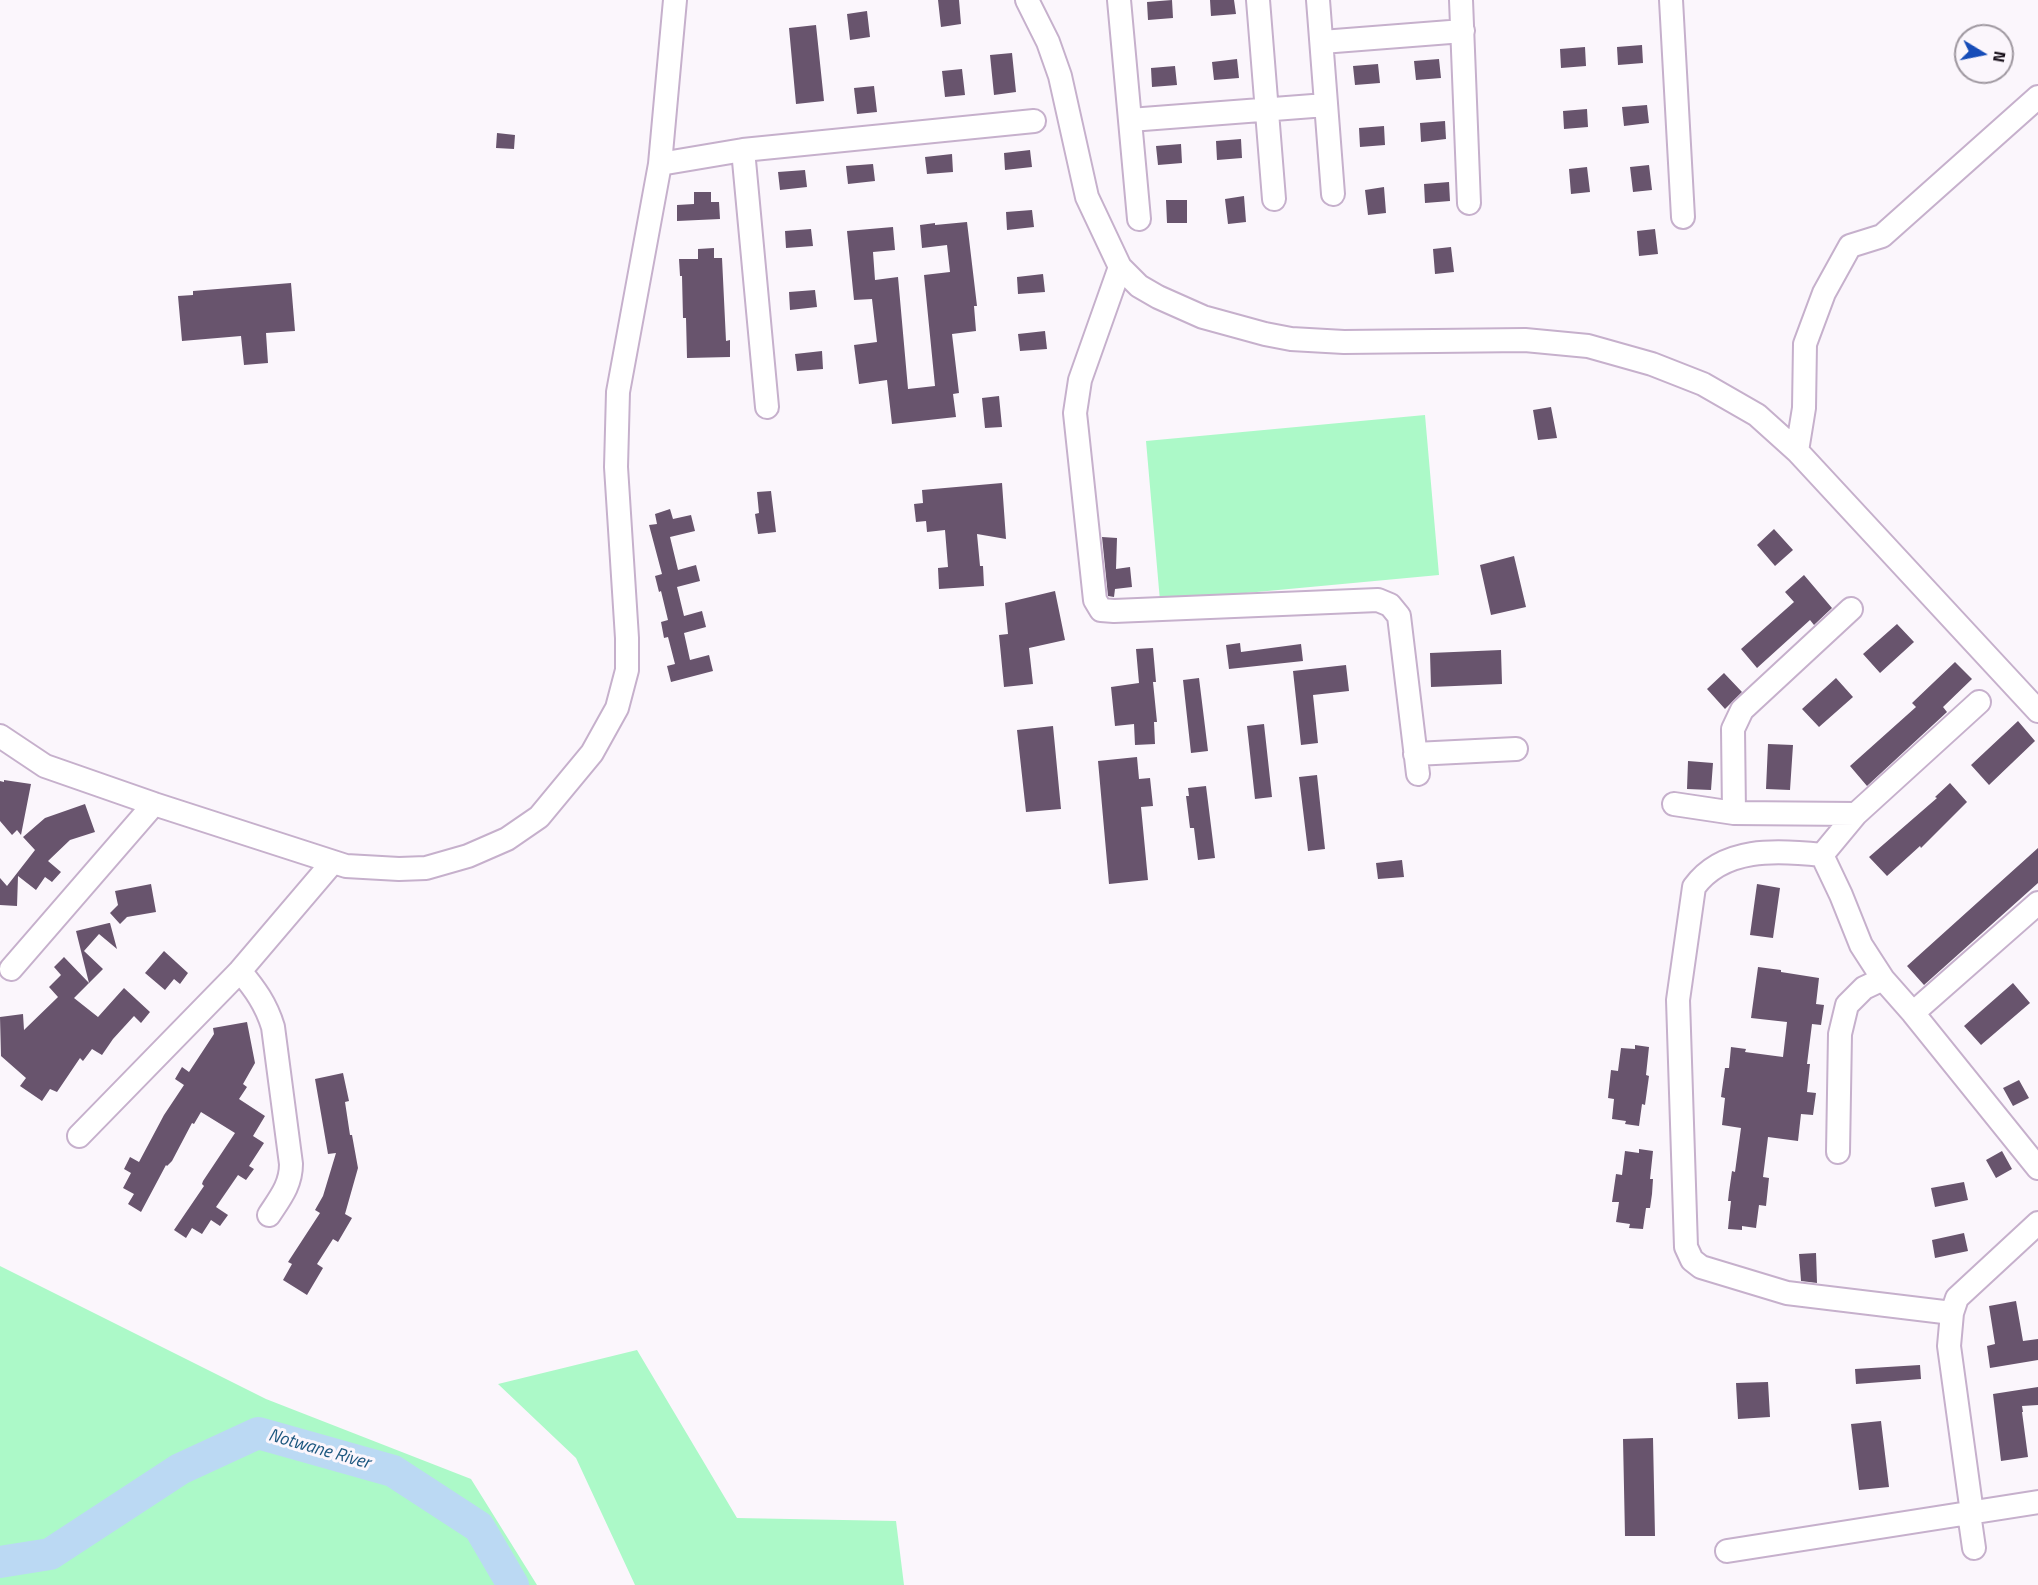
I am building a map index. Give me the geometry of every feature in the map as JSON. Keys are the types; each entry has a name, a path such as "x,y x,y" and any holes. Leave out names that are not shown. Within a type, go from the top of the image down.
{"street":[{"path":"1,739 45,766 332,863 373,868 426,868 468,855 507,838 539,817 592,753 617,708 627,670 616,467 618,392 660,164 675,0"},
{"path":"1027,0 1048,42 1060,76 1087,197 1120,267 1140,286 1181,309 1265,334 1291,339 1344,342 1525,340 1588,346 1652,364 1703,384 1757,415 1797,451 2038,711"},
{"path":"1119,0 1139,219"},
{"path":"1258,0 1274,199"},
{"path":"1318,0 1334,194"},
{"path":"1461,0 1469,203"},
{"path":"1671,0 1683,217"},
{"path":"1322,42 1463,31"},
{"path":"1797,451 1804,408 1806,344 1824,293 1844,254 1854,243 1864,243 1882,236 2038,97"},
{"path":"1130,120 1326,105"},
{"path":"660,164 743,150 1034,121"},
{"path":"743,150 766,407"},
{"path":"1120,267 1080,380 1075,413 1095,600 1101,610 1377,600 1390,605 1399,616 1417,764 1516,749"},
{"path":"1734,813 1733,729 1742,710 1851,609"},
{"path":"1821,855 1856,814 1979,702"},
{"path":"11,969 154,804"},
{"path":"1674,804 1734,813 1856,814"},
{"path":"1821,855 1780,852 1729,859 1703,874 1694,887 1678,1000 1686,1247 1692,1260 1701,1267 1787,1293 1952,1313"},
{"path":"1821,855 1841,895 1861,945 1883,979 2038,1168"},
{"path":"79,1136 240,971 332,863"},
{"path":"1913,1013 2038,903"},
{"path":"240,971 257,992 267,1009 273,1027 291,1164 288,1187 269,1215"},
{"path":"1838,1152 1840,1034 1847,1005 1864,988 1883,979"},
{"path":"1974,1548 1949,1346 1952,1313 1957,1298 2038,1223"},
{"path":"1727,1551 2038,1502"}],"green space":[{"path":"1425,415 1439,575 1160,601 1146,441"},
{"path":"0,1266 266,1399 471,1479 537,1585 0,1585"},
{"path":"637,1350 737,1518 896,1521 904,1585 635,1585 576,1458 498,1384"}],"building":[{"path":"938,0 959,0 961,24 941,27"},
{"path":"1172,0 1173,18 1148,20 1147,2"},
{"path":"1210,0 1234,0 1236,14 1211,16"},
{"path":"867,11 870,37 850,40 847,14"},
{"path":"816,25 824,101 796,104 789,28"},
{"path":"1642,45 1643,63 1618,65 1617,47"},
{"path":"1585,47 1586,66 1561,68 1560,49"},
{"path":"1012,53 1016,92 994,95 990,55"},
{"path":"1237,59 1239,78 1214,80 1212,62"},
{"path":"1439,59 1441,78 1416,80 1414,61"},
{"path":"1378,64 1380,83 1355,85 1353,66"},
{"path":"1175,66 1177,85 1152,87 1151,68"},
{"path":"962,69 965,95 945,97 942,71"},
{"path":"874,86 877,112 857,114 854,88"},
{"path":"1647,105 1649,123 1624,126 1622,107"},
{"path":"1587,109 1588,127 1564,129 1563,111"},
{"path":"1445,121 1446,139 1421,142 1420,123"},
{"path":"1384,126 1385,145 1360,147 1359,128"},
{"path":"497,133 515,135 514,149 496,148"},
{"path":"1241,139 1242,158 1217,160 1216,141"},
{"path":"1181,144 1182,163 1158,165 1156,146"},
{"path":"1030,150 1032,167 1005,170 1004,153"},
{"path":"952,154 953,172 927,174 925,157"},
{"path":"873,164 875,181 848,184 846,166"},
{"path":"1649,165 1652,190 1633,192 1630,167"},
{"path":"1587,167 1590,192 1571,194 1569,169"},
{"path":"805,170 807,187 780,190 778,172"},
{"path":"1449,182 1450,201 1425,203 1424,184"},
{"path":"1384,187 1386,213 1368,215 1365,190"},
{"path":"694,192 711,192 711,202 719,202 720,219 677,221 677,205 694,204"},
{"path":"1244,196 1246,222 1228,224 1225,199"},
{"path":"1166,200 1187,200 1187,223 1167,223"},
{"path":"1032,210 1034,227 1007,230 1006,212"},
{"path":"967,222 977,306 974,306 976,331 952,334 959,393 953,394 956,417 892,424 887,380 859,384 854,345 877,342 872,299 854,300 847,231 893,227 895,250 873,252 875,280 898,277 908,389 935,386 924,275 950,272 947,245 922,248 920,225"},
{"path":"811,229 813,246 786,248 785,231"},
{"path":"1655,229 1658,254 1639,256 1637,231"},
{"path":"1451,247 1454,272 1435,274 1433,249"},
{"path":"714,248 714,258 722,258 726,341 730,340 730,357 687,358 686,318 683,318 682,276 680,276 679,259 698,259 698,249"},
{"path":"1043,274 1045,292 1018,294 1017,277"},
{"path":"291,283 295,331 266,333 268,363 244,365 241,336 182,341 178,296 193,295 193,291"},
{"path":"815,290 817,307 790,310 789,292"},
{"path":"1045,331 1047,349 1020,351 1018,334"},
{"path":"822,351 823,369 797,371 795,354"},
{"path":"999,396 1002,427 985,428 982,398"},
{"path":"1551,407 1557,438 1538,440 1533,410"},
{"path":"1002,483 1006,539 977,534 984,586 939,589 938,568 948,567 945,530 927,532 926,521 916,522 914,504 923,503 922,490"},
{"path":"771,491 776,532 758,534 755,514 759,513 757,492"},
{"path":"670,509 673,519 691,515 695,531 670,537 678,570 696,565 700,581 677,587 684,616 702,611 706,627 684,633 690,660 709,655 713,671 671,682 667,666 675,664 668,637 664,638 661,622 668,620 655,576 662,574 649,525 657,524 655,514"},
{"path":"1774,529 1793,550 1775,566 1757,545"},
{"path":"1102,537 1117,538 1116,569 1130,567 1132,587 1115,589 1114,597 1108,596"},
{"path":"1514,556 1526,607 1491,615 1480,565"},
{"path":"1804,575 1832,608 1814,625 1810,620 1757,668 1741,649 1794,602 1785,592"},
{"path":"1055,591 1065,640 1029,648 1033,684 1004,687 999,635 1008,634 1005,603"},
{"path":"1897,624 1914,642 1880,673 1863,654"},
{"path":"1240,643 1241,652 1301,644 1303,661 1229,669 1226,645"},
{"path":"1153,648 1156,682 1153,682 1157,722 1154,722 1155,744 1135,745 1134,724 1115,726 1111,687 1139,683 1136,649"},
{"path":"1501,650 1502,684 1431,687 1430,653"},
{"path":"1955,662 1972,679 1943,707 1947,712 1867,786 1850,766 1916,707 1912,703"},
{"path":"1346,665 1349,691 1313,695 1318,743 1301,745 1293,671"},
{"path":"1724,673 1742,692 1725,709 1707,689"},
{"path":"1199,678 1208,751 1191,753 1183,680"},
{"path":"1836,678 1853,697 1819,727 1802,709"},
{"path":"2018,721 2035,741 1989,785 1971,765"},
{"path":"1264,724 1272,797 1255,799 1247,726"},
{"path":"1053,726 1061,809 1026,812 1017,730"},
{"path":"1768,744 1793,745 1790,790 1766,789"},
{"path":"1137,757 1139,779 1150,778 1153,806 1141,807 1148,880 1109,884 1098,761"},
{"path":"1688,761 1713,763 1711,790 1687,789"},
{"path":"1317,775 1325,849 1308,851 1299,777"},
{"path":"4,780 31,784 21,835 17,830 12,835 0,821 0,781 4,782"},
{"path":"1950,783 1967,802 1921,848 1920,846 1887,876 1869,857 1937,798 1935,797"},
{"path":"1206,786 1215,858 1198,860 1194,828 1190,828 1186,796 1189,796 1188,788"},
{"path":"85,804 95,832 70,840 48,861 61,872 52,882 45,877 36,890 18,876 17,906 0,905 0,878 7,886 35,850 23,837 45,818"},
{"path":"2038,848 2038,883 1924,985 1907,966"},
{"path":"1402,860 1404,877 1378,879 1376,863"},
{"path":"151,884 156,912 127,917 120,924 110,913 118,905 115,891"},
{"path":"1757,884 1780,888 1773,938 1750,935"},
{"path":"110,923 117,949 99,934 84,951 103,969 89,983 76,931"},
{"path":"164,951 188,973 180,984 174,979 165,990 145,973"},
{"path":"64,957 89,983 74,998 98,1017 124,988 150,1012 141,1023 134,1016 102,1055 92,1049 83,1061 80,1058 57,1092 50,1089 42,1101 20,1086 26,1078 1,1056 0,1017 23,1014 24,1030 58,997 49,987 61,975 54,967"},
{"path":"1758,967 1819,978 1816,1004 1824,1005 1821,1025 1812,1024 1807,1064 1810,1064 1807,1092 1816,1093 1813,1115 1801,1114 1798,1141 1768,1137 1763,1177 1769,1178 1766,1206 1759,1205 1756,1228 1742,1226 1742,1230 1728,1229 1731,1201 1728,1201 1729,1192 1732,1171 1735,1172 1741,1128 1722,1125 1725,1098 1721,1097 1725,1068 1729,1068 1731,1047 1746,1049 1745,1052 1783,1057 1787,1022 1751,1018"},
{"path":"2013,983 2030,1003 1981,1045 1964,1026"},
{"path":"247,1022 255,1063 243,1084 247,1087 239,1099 265,1116 253,1136 264,1143 249,1166 254,1169 246,1180 238,1175 216,1207 228,1215 220,1226 211,1220 202,1234 192,1228 186,1238 174,1230 204,1186 203,1181 235,1133 201,1112 194,1124 192,1123 172,1161 166,1165 141,1212 128,1204 134,1194 123,1188 131,1173 124,1169 130,1157 139,1162 164,1115 184,1085 175,1079 182,1067 189,1072 214,1034 213,1028"},
{"path":"1635,1045 1649,1047 1646,1075 1649,1076 1639,1126 1612,1119 1614,1099 1608,1098 1611,1070 1618,1071 1621,1048 1635,1049"},
{"path":"343,1073 349,1101 345,1102 350,1135 352,1135 358,1168 345,1214 352,1218 338,1242 333,1239 317,1264 323,1268 307,1295 283,1280 292,1264 288,1262 320,1213 315,1210 323,1196 336,1153 328,1154 315,1079"},
{"path":"2019,1080 2029,1098 2013,1106 2003,1088"},
{"path":"1639,1149 1653,1151 1650,1179 1653,1179 1652,1194 1650,1208 1646,1208 1643,1229 1629,1228 1630,1224 1616,1222 1619,1202 1612,1202 1616,1174 1622,1175 1625,1151 1639,1153"},
{"path":"2002,1151 2012,1169 1996,1178 1986,1160"},
{"path":"1964,1182 1968,1200 1935,1207 1931,1188"},
{"path":"1964,1233 1968,1251 1935,1258 1932,1240"},
{"path":"1816,1253 1817,1283 1801,1281 1799,1254"},
{"path":"2016,1301 2023,1341 2038,1339 2038,1360 1990,1368 1987,1346 1995,1344 1989,1306"},
{"path":"1920,1365 1921,1379 1856,1384 1855,1369"},
{"path":"1768,1382 1770,1417 1738,1419 1736,1383"},
{"path":"2038,1387 2038,1405 2022,1406 2028,1457 2001,1461 1993,1394"},
{"path":"1881,1421 1889,1487 1859,1490 1851,1424"},
{"path":"1653,1438 1655,1536 1625,1536 1623,1439"}],"waterway":[{"name":"Notwane River","path":"0,1562 50,1554 180,1469 258,1433 393,1471 479,1527 513,1585"}]}
